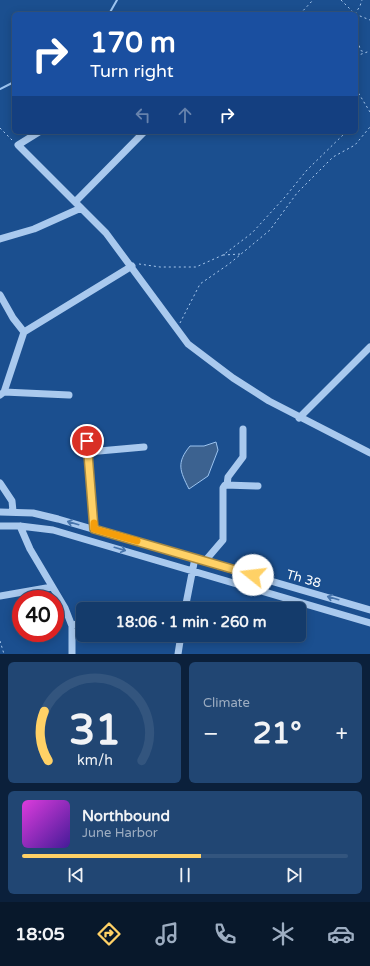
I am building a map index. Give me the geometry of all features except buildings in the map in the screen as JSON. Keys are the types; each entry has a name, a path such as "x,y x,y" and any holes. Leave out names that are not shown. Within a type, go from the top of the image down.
{"street":[{"path":"36,134 18,145 106,232 188,344 233,378 268,401 370,453"},
{"path":"75,202 142,134"},
{"path":"0,239 34,229 81,208"},
{"path":"69,395 2,393 24,332 132,266"},
{"path":"0,295 13,318 24,332"},
{"path":"299,418 370,347"},
{"path":"205,561 223,540 223,488 227,485 228,477 243,457 243,429"},
{"path":"87,441 94,529"},
{"path":"88,452 144,447"},
{"path":"0,484 12,501 13,511"},
{"path":"227,485 258,486"},
{"name":"Th 38","path":"0,512 13,511 33,513 94,529 370,610"},
{"name":"Th 38","path":"0,526 20,526 53,530 370,623"},
{"path":"20,526 30,549 65,608 72,626 72,654"},
{"path":"186,602 195,558"},
{"path":"0,596 52,587"},
{"path":"72,626 76,624"},
{"path":"178,654 180,642"}],"path":[{"path":"302,12 313,0"},
{"path":"341,0 353,12"},
{"path":"356,12 362,0"},
{"path":"358,15 370,20"},
{"path":"358,40 360,49 366,53"},
{"path":"358,55 370,51"},
{"path":"358,92 370,112"},
{"path":"177,331 200,284 242,254 270,230 296,193 333,158 355,144 370,127"},
{"path":"0,128 18,145"},
{"path":"132,266 140,264 160,267 196,267 223,255 252,233 307,170 344,134"},
{"path":"223,255 242,254"},
{"path":"0,641 4,654"}],"water":[{"path":"216,442 218,450 208,476 189,489 183,477 181,467 183,457 190,446 204,446"}],"waterway":[{"path":"110,12 117,0"},
{"path":"0,89 12,83"}],"slow traffic":[{"path":"94,523 94,529 137,541"}],"route":[{"path":"87,441 94,529 253,575"}]}
